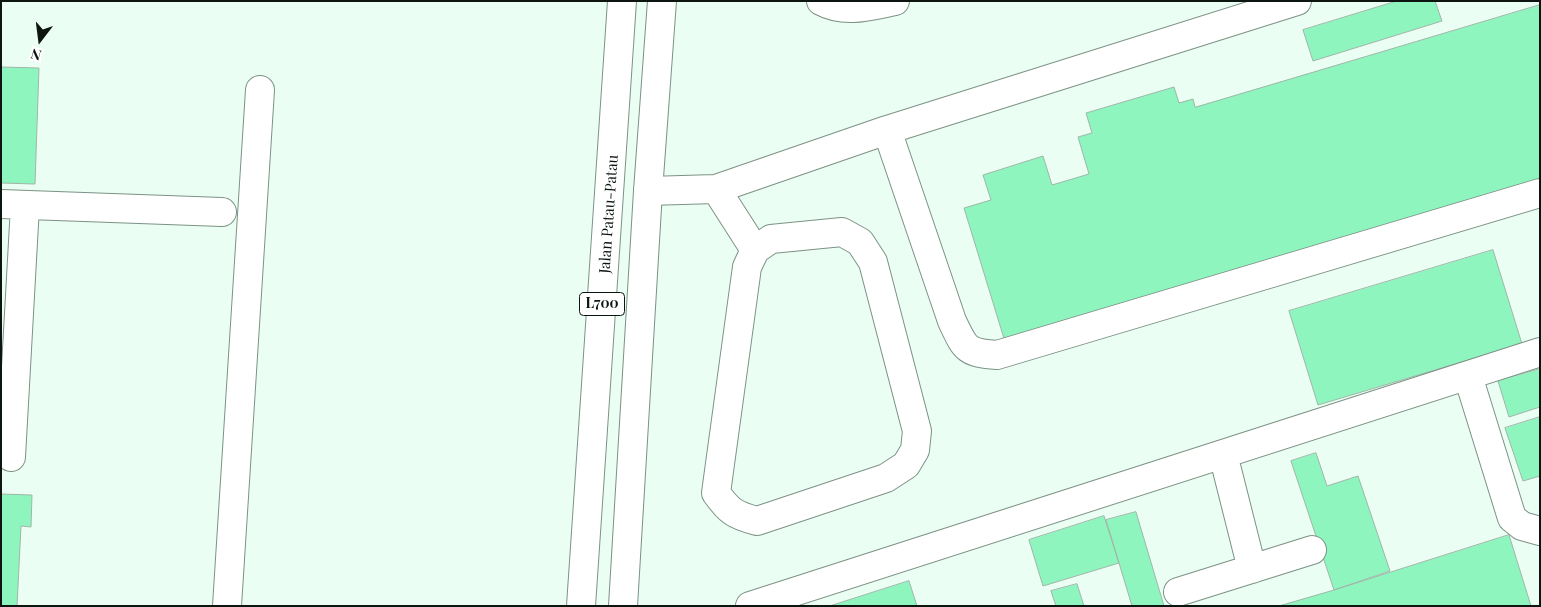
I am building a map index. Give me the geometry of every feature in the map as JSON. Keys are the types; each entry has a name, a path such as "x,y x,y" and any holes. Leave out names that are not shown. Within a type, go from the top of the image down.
{"main road":[{"name":"Jalan Patau-Patau","path":"581,606 622,1"},
{"name":"L700","path":"622,606 662,1"},
{"path":"821,1 833,7 849,9 895,1"},
{"path":"648,191 716,189 887,130 1297,1"},
{"path":"227,606 260,90"},
{"path":"887,130 952,321 964,346 979,354 998,355 1540,193"},
{"path":"716,189 755,250"},
{"path":"11,457 13,205 222,212"},
{"path":"842,232 860,242 873,262 917,431 915,450 906,465 886,478 757,521 744,518 728,510 716,492 747,267 755,250 771,239 842,232"},
{"path":"750,606 807,597 1223,454 1540,352"},
{"path":"1468,376 1512,518 1522,526 1540,531"},
{"path":"1223,454 1252,569"},
{"path":"1178,592 1312,550"}],"building":[{"path":"1397,1 1435,1 1442,21 1313,61 1303,30"},
{"path":"1540,5 1540,185 1006,345 964,208 991,200 983,175 1043,156 1052,185 1089,174 1078,137 1092,133 1086,113 1174,87 1179,103 1193,99 1195,107"},
{"path":"1,67 39,68 35,184 1,183"},
{"path":"1493,250 1522,344 1318,405 1289,311"},
{"path":"1540,369 1540,407 1509,417 1498,381"},
{"path":"1540,417 1540,476 1523,481 1505,428"},
{"path":"1316,453 1327,486 1358,476 1390,571 1334,590 1291,461"},
{"path":"1,494 32,495 31,527 21,526 17,606 1,606"},
{"path":"1136,512 1164,606 1132,606 1106,520"},
{"path":"1104,516 1119,563 1043,586 1029,540"},
{"path":"1509,535 1531,606 1279,606 1334,590"},
{"path":"909,581 917,606 830,606"},
{"path":"1077,584 1084,606 1056,606 1051,591"}]}
